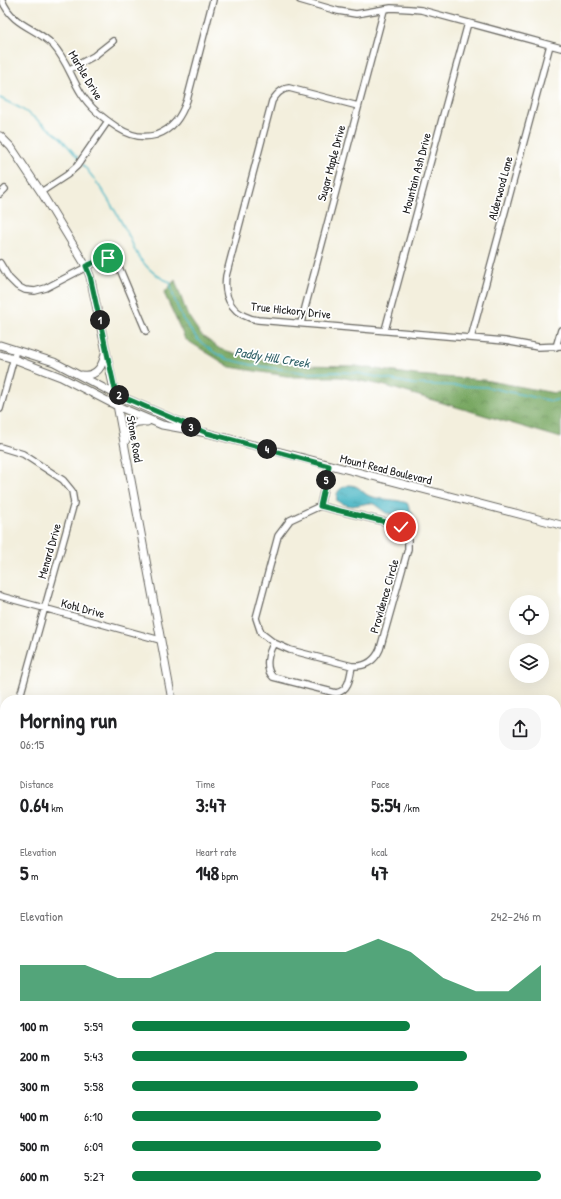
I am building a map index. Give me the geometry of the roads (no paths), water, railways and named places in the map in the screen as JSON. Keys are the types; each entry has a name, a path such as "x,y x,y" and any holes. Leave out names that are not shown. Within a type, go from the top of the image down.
{"main road":[{"name":"Stone Road","path":"0,136 11,147 42,192 86,266 90,276 116,394 171,695"},
{"name":"Mount Read Boulevard","path":"0,345 54,362 116,394 207,433 329,466 561,525"},
{"path":"76,374 90,376 97,372 104,361 106,347"},
{"name":"Mount Read Boulevard","path":"0,355 61,377 117,406 162,426 207,433"},
{"path":"125,448 127,432 130,425 140,421 155,423"}],"street":[{"name":"Marble Drive","path":"2,0 10,15 52,44 70,69 75,83 86,101 94,110 126,132 132,135 144,136 151,136 163,132 177,121 184,109 214,0"},
{"path":"300,0 356,14 391,8 410,8 561,48"},
{"name":"Sugar Maple Drive","path":"301,323 384,10"},
{"name":"Mountain Ash Drive","path":"385,330 468,23"},
{"path":"70,69 94,56 113,41"},
{"name":"Alderwood Lane","path":"471,338 550,45"},
{"name":"True Hickory Drive","path":"358,106 289,88 284,89 276,95 272,101 226,276 225,289 228,300 234,309 241,315 258,320 505,340 538,347 559,346"},
{"path":"42,192 67,175 77,166 108,121"},
{"path":"0,194 5,189"},
{"path":"0,263 13,283 21,289 30,291 46,288 86,266 108,258 115,262 119,267 146,331"},
{"path":"559,346 561,330"},
{"path":"0,409 16,350"},
{"name":"Menard Drive","path":"0,448 22,454 63,480 72,491 74,503 20,695"},
{"path":"320,506 329,466"},
{"name":"Providence Circle","path":"320,506 394,524 401,527 408,540 406,557 378,655 366,664 352,666 290,650 274,643 261,633 256,618 278,536 290,520 320,506"},
{"name":"Kohl Drive","path":"0,596 160,640"},
{"path":"274,643 269,656 268,670 273,677 330,692 341,692 348,684 352,666"}],"water":[{"path":"348,485 353,485 359,488 369,496 407,503 413,515 411,518 386,513 374,504 369,503 352,506 337,501 337,493"}],"waterway":[{"name":"Paddy Hill Creek","path":"0,98 20,108 35,118 61,138 78,158"},
{"name":"Paddy Hill Creek","path":"83,165 103,191 130,238 139,258 154,273 170,282 174,298 182,318 198,340 215,353 227,359 252,365 307,373 357,373 413,384 487,387 552,401 561,399"}]}
